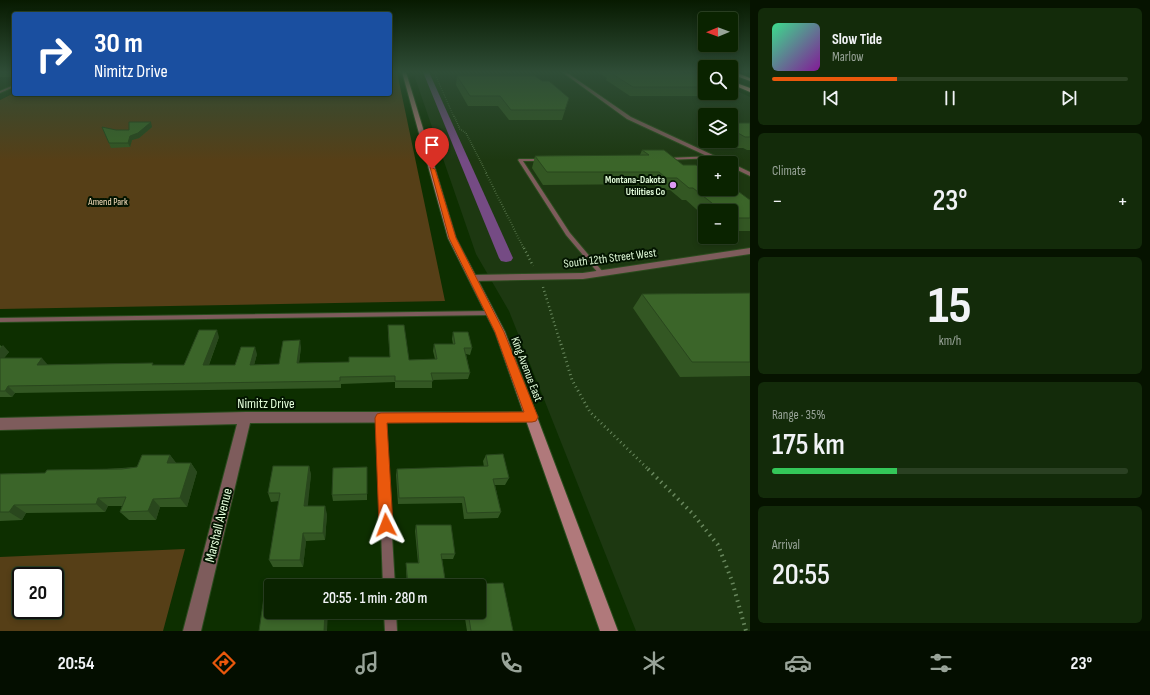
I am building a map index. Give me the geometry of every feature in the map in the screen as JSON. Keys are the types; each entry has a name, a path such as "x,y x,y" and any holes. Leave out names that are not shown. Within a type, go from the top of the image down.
{"main road":[{"name":"King Avenue East","path":"413,101 452,238 500,332 610,631"}],"street":[{"path":"606,101 629,118 712,156"},
{"path":"738,168 750,174"},
{"name":"South 12th Street West","path":"473,278 583,276 750,251"},
{"name":"Nimitz Drive","path":"0,424 245,418 532,417"},
{"name":"Marshall Avenue","path":"192,631 245,418"}],"lane":[{"path":"660,159 698,158"},
{"path":"551,160 520,160 568,234 601,273"},
{"path":"0,320 490,313"},
{"path":"381,418 389,579"},
{"path":"390,619 391,631"}],"path":[{"path":"447,101 460,129 466,133 546,292 572,380 590,412 692,513 718,545 732,581 746,631"}],"shaded area":[{"path":"423,101 750,101 750,631 636,631 509,311 476,254"}],"green space":[{"name":"Amend Park","path":"0,101 403,101 445,301 0,309"},
{"path":"185,549 163,631 0,631 0,557"}],"building":[{"path":"504,101 568,101 565,110 511,110"},
{"path":"129,122 151,122 138,133 130,136 128,143 109,143 102,127 116,130 129,130"},
{"path":"738,123 750,123 750,137 745,137 738,133"},
{"path":"642,150 664,150 683,165 696,165 698,167 698,192 693,188 689,188 677,178 666,178 659,172 547,172 535,156 649,155"},
{"path":"738,191 750,200 750,218 738,218 738,204 713,204 703,196 738,196"},
{"path":"750,293 750,362 692,362 642,294"},
{"path":"388,325 404,325 409,360 437,359 434,344 455,344 453,332 468,332 472,348 464,348 470,373 431,373 433,381 395,381 395,376 340,377 340,381 8,386 5,391 0,391 0,358 42,358 37,365 153,363 152,365 184,365 199,330 217,330 203,365 235,365 241,347 255,347 250,365 279,364 283,341 300,340 297,363 349,362 349,357 390,357"},
{"path":"503,454 509,478 493,479 501,512 467,513 464,497 399,498 397,469 488,466 486,455"},
{"path":"142,455 170,455 167,463 191,463 180,498 153,499 148,511 120,512 126,497 98,498 96,504 14,505 9,512 0,512 0,474 45,473 47,470 122,469 137,467"},
{"path":"273,466 309,466 304,506 325,506 323,533 303,533 300,560 269,560 280,493 268,493"},
{"path":"367,467 367,494 332,495 333,468"},
{"path":"416,525 451,525 455,554 441,554 445,579 407,579 406,563 419,563"},
{"path":"486,583 503,583 513,631 471,631 469,619 486,619"},
{"path":"264,597 264,619 325,619 324,631 259,631"}],"waterway":[{"path":"439,101 506,258"}],"place":[{"name":"Montana-Dakota Utilities Co","path":"673,185"}],"route":[{"path":"386,525 381,418 532,417 500,332 452,238 432,169"}]}
